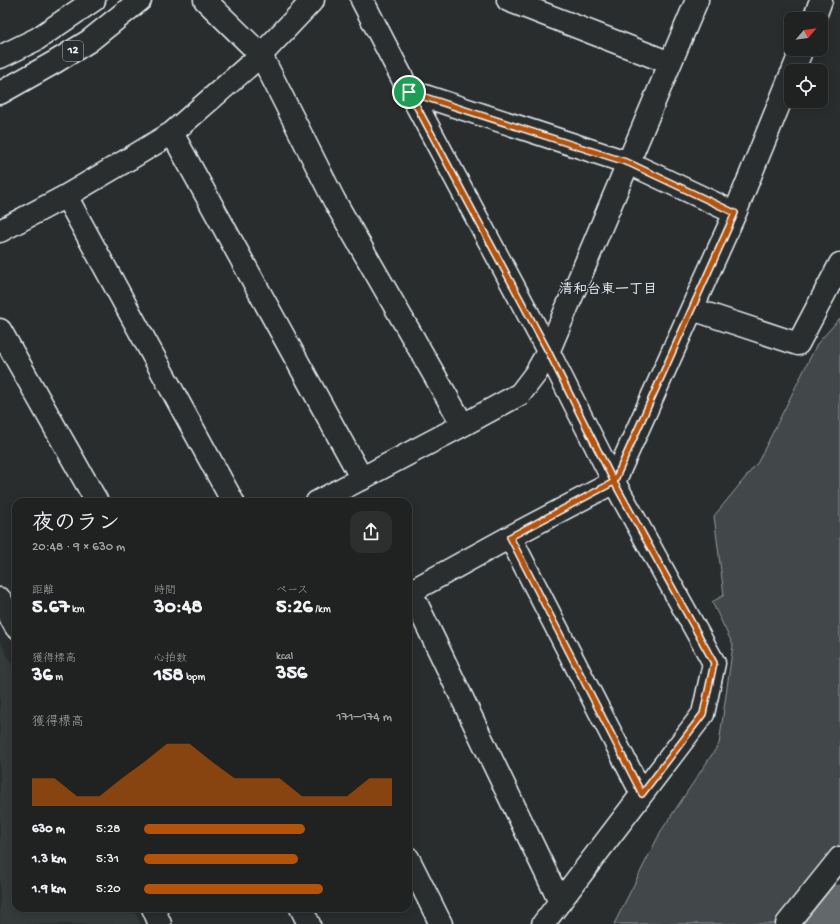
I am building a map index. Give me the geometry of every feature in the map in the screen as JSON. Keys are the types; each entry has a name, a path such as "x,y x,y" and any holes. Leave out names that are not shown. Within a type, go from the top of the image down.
{"street":[{"name":"12","path":"0,57 37,39 94,0"},
{"name":"12","path":"0,93 55,62 88,41 140,0"},
{"path":"204,0 261,55 334,200 463,425"},
{"path":"0,232 66,196 172,133 261,55 313,0"},
{"path":"362,0 409,92 548,351 614,482 714,663 703,714 542,924"},
{"path":"508,0 670,63"},
{"path":"325,498 520,394 536,373 548,351 697,0"},
{"path":"817,12 821,0"},
{"path":"409,92 629,163 735,213"},
{"path":"412,591 614,482 735,213 784,92"},
{"path":"172,133 362,479"},
{"path":"66,196 231,498"},
{"path":"692,309 798,344 840,264"},
{"path":"0,330 95,498"},
{"path":"510,537 642,794"},
{"path":"0,599 12,620"},
{"path":"412,599 560,902"},
{"path":"787,924 840,858"},
{"path":"412,866 441,924"},
{"path":"155,912 160,924"},
{"path":"303,912 309,924"}],"shaded area":[{"path":"840,318 840,843 777,924 614,924 661,831 719,744 733,645 712,602 724,595 714,516 758,462 817,344"},
{"path":"0,641 12,665 12,912 135,912 141,924 0,924"}],"waterway":[{"path":"815,924 840,902"}],"district":[{"name":"清和台東一丁目","path":"608,290"}],"route":[{"path":"409,92 548,351 614,482 714,663 703,714 642,794 510,537 614,482 735,213 629,163 409,92"}]}
